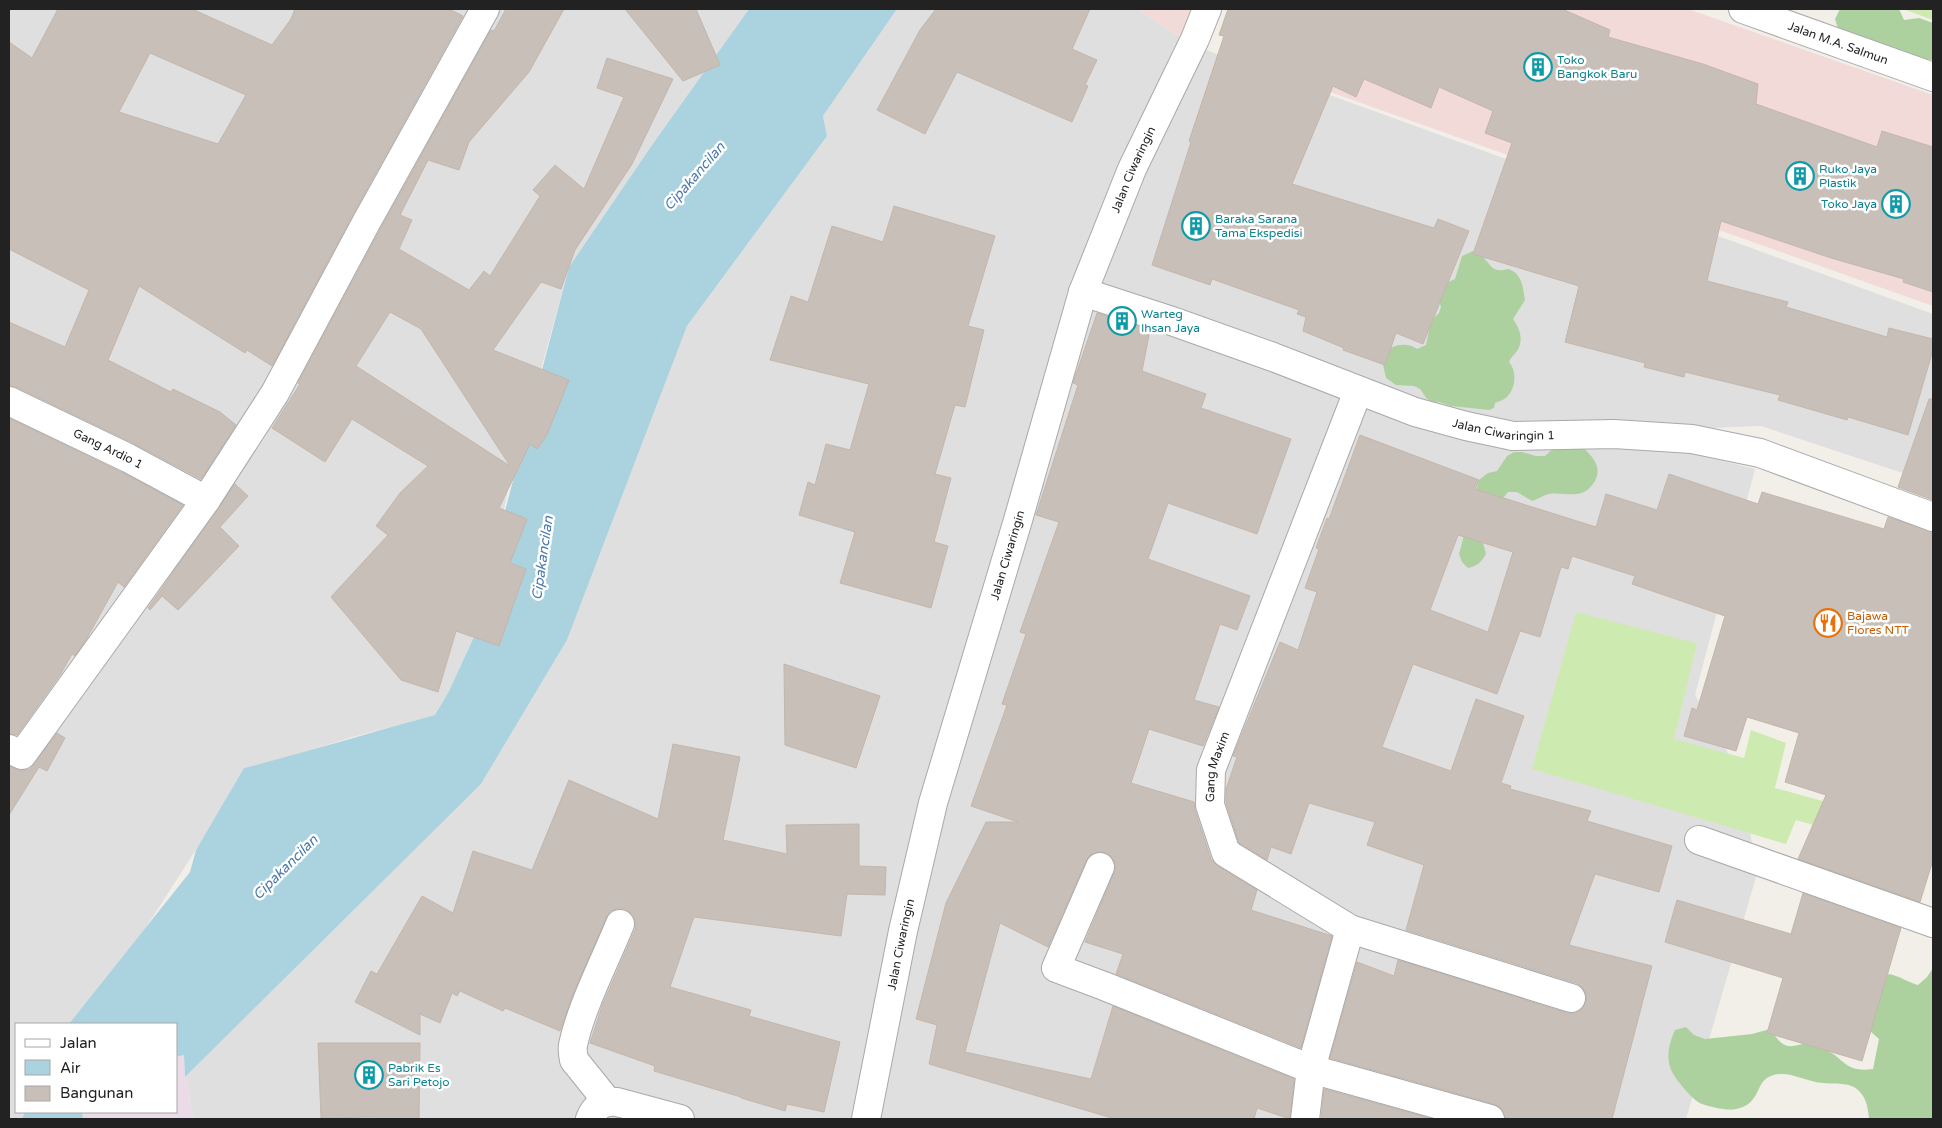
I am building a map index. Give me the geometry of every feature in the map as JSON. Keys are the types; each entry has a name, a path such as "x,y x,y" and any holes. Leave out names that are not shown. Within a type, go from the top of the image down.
{"street":[{"path":"16,752 206,500 275,393 366,221 485,9"},
{"name":"Jalan Ciwaringin","path":"866,1119 903,932 933,803 1018,520 1083,292 1132,169 1195,39 1207,9"},
{"name":"Jalan M.A. Salmun","path":"1743,9 1933,77"},
{"name":"Jalan Ciwaringin 1","path":"1083,292 1273,357 1415,412 1466,426 1513,436 1614,434 1692,439 1760,453 1933,517"},
{"name":"Gang Maxim","path":"1358,391 1211,770 1210,805 1226,852 1350,929 1571,998"},
{"name":"Gang Ardio 1","path":"9,401 128,458 206,500"},
{"path":"1699,840 1933,923"},
{"path":"1100,868 1056,968 1311,1069 1490,1119"},
{"path":"620,924 583,1013 573,1045 572,1053 574,1060 599,1110 617,1102 680,1119"},
{"path":"1305,1119 1311,1069 1350,929"}],"shaded area":[{"path":"9,9 749,9 652,145 569,267 508,490 480,624 449,691 435,715 244,768 213,823 85,1023 15,1023 15,1113 27,1113 23,1119 9,1119"},
{"path":"897,9 1137,9 1192,45 1933,314 1933,483 1761,426 1513,436 1483,441 1663,446 1755,469 1695,695 1744,781 1756,877 1686,1119 194,1119 185,1077 481,784 567,640 687,326 827,136 823,116"},
{"path":"1137,9 1207,9 1192,45"},
{"path":"1332,9 1688,9 1933,95 1933,306 1299,81"},
{"path":"184,1055 185,1077 194,1119 83,1119 82,1113 178,1113 178,1056"}],"green space":[{"path":"1840,9 1899,9 1904,20 1919,18 1933,23 1933,60 1919,59 1903,52 1870,52 1840,35 1835,19"},
{"path":"1903,9 1933,9 1933,20"},
{"path":"1473,251 1484,258 1496,270 1508,269 1513,271 1521,281 1525,300 1513,319 1518,327 1521,339 1517,351 1509,362 1513,370 1514,384 1507,397 1495,403 1494,408 1489,410 1433,402 1427,399 1420,389 1414,386 1396,385 1386,378 1383,363 1385,353 1393,347 1408,345 1417,349 1426,345 1431,321 1439,313 1441,307 1439,301 1444,284 1455,279 1462,256"},
{"path":"1558,444 1581,445 1597,465 1598,470 1595,481 1587,490 1580,493 1549,494 1532,501 1517,492 1508,492 1482,539 1486,554 1478,564 1468,568 1462,562 1459,554 1479,480 1488,473 1497,471 1507,456 1514,452 1545,456"},
{"path":"1576,612 1697,643 1674,739 1744,758 1751,730 1786,743 1775,788 1852,809 1841,833 1796,820 1786,844 1532,769"},
{"path":"1933,968 1933,1118 1869,1119 1868,1108 1862,1094 1855,1088 1846,1085 1816,1082 1788,1074 1774,1075 1767,1078 1763,1081 1753,1099 1743,1107 1736,1109 1719,1108 1702,1104 1693,1098 1679,1082 1670,1067 1669,1052 1673,1034 1675,1030 1686,1027 1694,1035 1705,1039 1752,1034 1770,1029 1783,1044 1792,1046 1813,1045 1831,1053 1850,1067 1863,1070 1873,1069 1879,1039 1870,1031 1880,982 1889,974 1918,985"}],"water":[{"name":"Cipakancilan","path":"749,9 897,9 823,116 827,136 687,326 567,640 481,784 185,1077 184,1055 178,1056 178,1023 70,1023 190,872 196,850 244,768 435,715 449,691 480,624 494,553 569,267 652,145"},
{"path":"25,1113 82,1113 83,1119 22,1119"}],"building":[{"path":"58,9 192,9 272,45 291,19 295,9 449,9 463,16 353,214 272,366 247,350 245,353 139,286 108,360 171,392 173,389 220,412 236,425 201,479 135,444 16,387 9,386 9,322 65,347 89,290 9,249 9,42 32,58","holes":["150,53 246,95 218,144 119,112"]},
{"path":"506,9 564,9 529,72 469,142 459,170 428,160 400,215 412,220 399,249 469,290 484,271 490,276 540,196 533,190 555,165 584,189 624,97 597,88 607,58 673,79 632,164 575,250 561,289 541,282 493,350 569,380 547,435 537,449 530,444 499,508 527,519 510,563 526,569 499,646 456,631 438,692 401,680 331,597 388,535 376,526 400,493 428,466 352,419 325,462 272,428 300,384 298,383 381,228 491,30 494,31","holes":["390,312 421,329 510,466 356,366"]},
{"path":"625,9 696,9 720,65 683,81"},
{"path":"936,9 1090,9 1072,49 1097,60 1085,85 1088,86 1072,122 957,72 925,134 877,110 920,30"},
{"path":"1228,9 1562,9 1610,30 1608,37 1703,64 1758,84 1756,104 1877,147 1882,131 1933,147 1933,292 1903,282 1904,279 1831,258 1721,221 1707,281 1788,302 1786,307 1887,337 1889,328 1933,339 1933,350 1908,435 1848,417 1847,420 1778,400 1780,395 1685,372 1684,377 1644,367 1645,363 1565,342 1579,286 1473,254 1512,143 1485,133 1493,111 1439,87 1431,108 1364,79 1356,97 1333,86 1292,184 1434,228 1438,219 1469,231 1423,344 1396,333 1385,365 1343,350 1344,348 1303,331 1306,317 1297,314 1299,310 1212,279 1210,285 1152,265 1191,142 1189,141 1224,36 1219,35"},
{"path":"894,206 995,236 968,326 984,330 965,407 955,405 935,474 951,478 934,542 948,546 931,608 840,583 855,532 799,515 808,482 815,485 826,444 850,450 869,384 770,360 791,296 808,302 832,226 883,242"},
{"path":"1097,313 1150,330 1142,371 1206,394 1201,408 1291,439 1257,534 1168,503 1148,559 1250,596 1237,630 1220,624 1194,700 1219,707 1203,746 1149,729 1131,783 1194,802 1211,859 1218,866 1257,890 1251,910 1332,936 1301,1048 1116,974 1123,954 1085,942 1116,866 1113,858 1107,853 1098,852 1090,855 1086,861 1048,947 1000,923 965,1052 1091,1079 1113,1006 1294,1079 1290,1119 1257,1108 1254,1119 1115,1119 929,1064 937,1025 916,1019 946,903 986,822 1018,822 971,806 1007,705 1002,704 1026,634 1020,632 1059,522 1036,515 1078,385 1073,383"},
{"path":"1929,399 1933,399 1933,500 1898,487"},
{"path":"9,418 121,472 183,505 124,587 118,582 87,638 75,656 72,654 60,675 17,735 9,734"},
{"path":"1360,435 1479,480 1475,489 1596,527 1606,494 1657,510 1669,474 1758,504 1762,492 1884,529 1888,517 1933,532 1933,860 1920,902 1798,859 1826,795 1785,782 1799,733 1747,717 1736,751 1684,736 1692,708 1697,710 1725,616 1632,584 1635,576 1572,556 1568,569 1561,567 1540,637 1520,631 1497,694 1413,664 1382,747 1451,771 1476,699 1524,716 1501,783 1511,786 1510,789 1591,811 1587,821 1672,846 1659,892 1595,874 1569,945 1652,966 1612,1119 1505,1119 1501,1108 1494,1104 1330,1058 1357,962 1394,976 1398,960 1567,1013 1575,1013 1582,1009 1586,1002 1586,994 1582,987 1576,983 1406,930 1424,865 1367,845 1375,822 1309,803 1291,854 1271,847 1267,860 1239,843 1226,803 1226,789 1237,757 1233,756 1280,642 1298,650 1317,592 1305,588 1319,549 1316,548 1327,518 1329,519","holes":["1458,535 1513,552 1488,632 1430,610"]},
{"path":"235,484 248,496 220,527 239,546 178,610 162,596 150,610 148,608"},
{"path":"784,664 880,696 856,768 785,745"},
{"path":"57,733 65,738 47,771 39,767 9,815 9,766 22,771 30,769"},
{"path":"673,744 740,757 723,840 787,854 786,825 859,824 859,866 886,867 885,895 847,894 841,936 694,917 670,987 751,1010 749,1016 840,1042 824,1112 787,1104 785,1111 654,1071 655,1066 590,1043 602,1006 635,930 636,923 633,915 626,909 619,908 611,911 606,918 573,994 560,1031 505,1008 503,1011 460,991 457,996 452,993 440,1023 420,1014 420,1035 355,1002 371,971 377,974 422,896 453,913 473,851 532,870 569,780 658,819"},
{"path":"1803,893 1901,928 1862,1061 1767,1033 1783,978 1665,942 1677,900 1791,934"},
{"name":"Pabrik Es Sari Petojo","path":"318,1043 420,1043 419,1119 375,1119 374,1117 321,1118"},
{"path":"1324,1089 1433,1119 1321,1119"}],"place":[{"name":"Toko Bangkok Baru","path":"1538,67"},
{"name":"Ruko Jaya Plastik","path":"1800,176"},
{"name":"Toko Jaya","path":"1896,204"},
{"name":"Baraka Sarana Tama Ekspedisi","path":"1196,226"},
{"name":"Warteg Ihsan Jaya","path":"1122,321"},
{"name":"Bajawa Flores NTT","path":"1828,623"},
{"name":"Pabrik Es Sari Petojo","path":"369,1075"}]}
